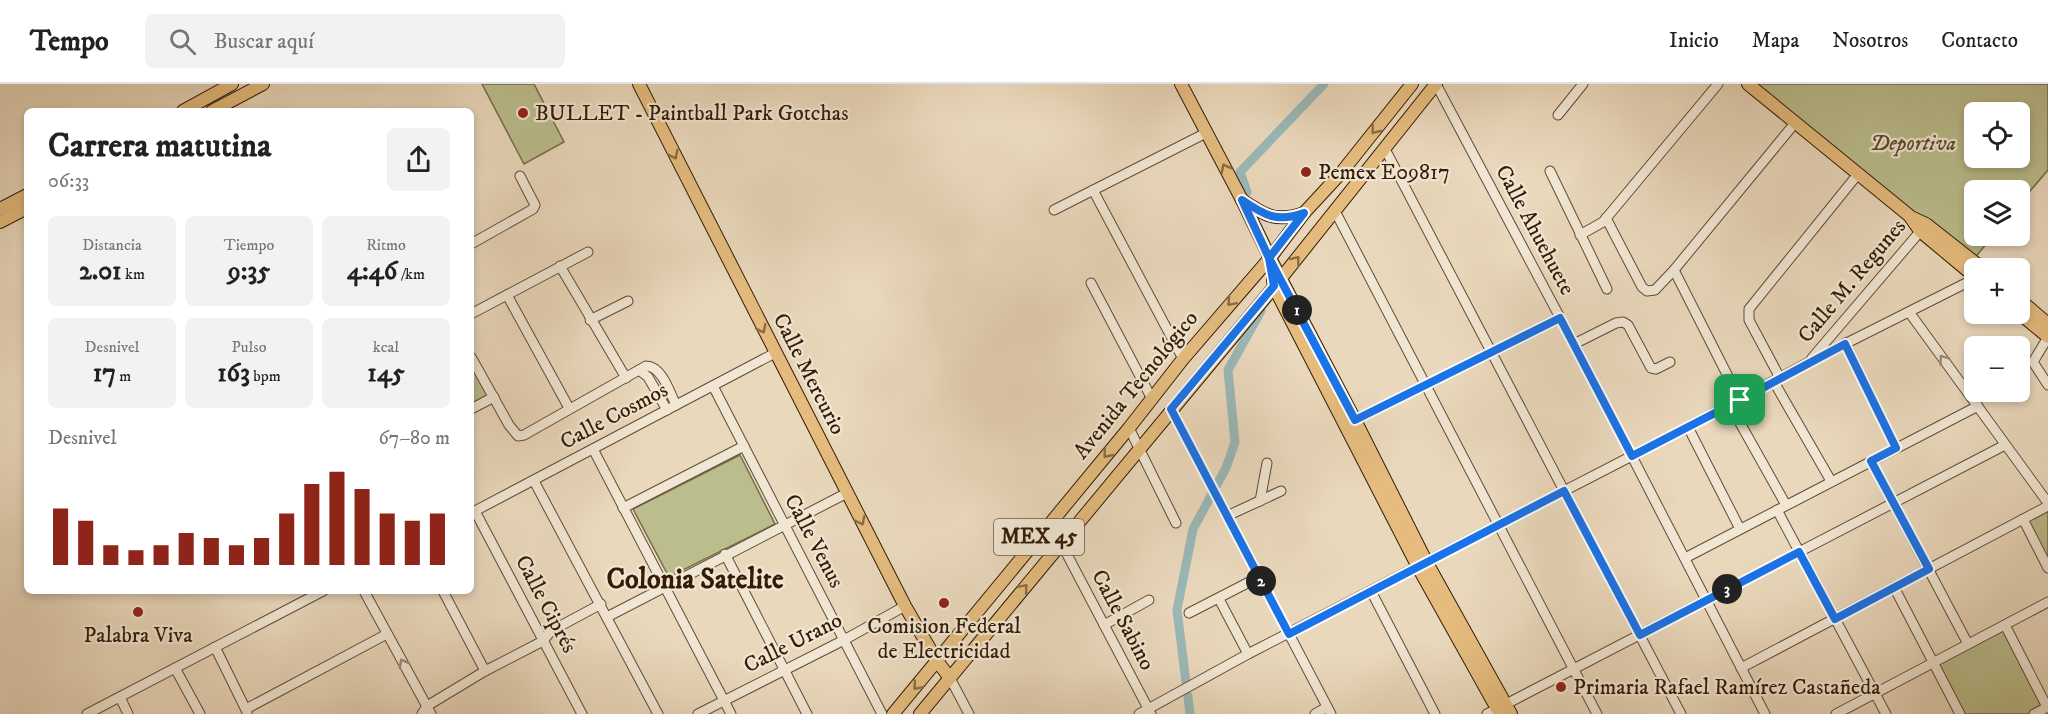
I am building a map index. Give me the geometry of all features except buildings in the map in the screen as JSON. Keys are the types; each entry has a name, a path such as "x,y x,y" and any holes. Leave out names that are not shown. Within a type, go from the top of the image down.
{"main road":[{"path":"188,108 232,84"},
{"path":"218,108 263,84"},
{"name":"Calle Mercurio","path":"639,84 905,606 937,661 950,678"},
{"path":"1181,84 1242,200 1269,258 1284,305 1500,711"},
{"name":"Avenida Tecnológico","path":"893,714 1129,428 1183,359 1304,213 1341,173 1412,84"},
{"name":"Avenida Tecnológico","path":"920,714 1260,304 1436,84"},
{"path":"1748,84 1911,217 1964,268"},
{"path":"0,209 24,197"},
{"path":"1242,200 1271,217 1292,217 1304,213"},
{"path":"0,222 24,210"},
{"path":"1923,228 1967,258"},
{"path":"1277,283 1355,420 1422,565"},
{"path":"1260,304 1268,302 1284,305"},
{"path":"2030,308 2048,324"},
{"path":"2030,322 2048,337"}],"street":[{"name":"Calle Ahuehuete","path":"1436,84 1574,344 1765,714"},
{"path":"1558,115 1583,84"},
{"path":"1580,235 1603,222 1718,84"},
{"path":"1606,218 1642,287 1649,291 1657,288 1795,123"},
{"path":"1054,210 1206,133"},
{"path":"1385,149 1681,714"},
{"path":"1550,171 1607,289"},
{"path":"1831,481 1777,380 1749,320 1749,309 1858,174"},
{"path":"474,242 533,209 531,196 520,176"},
{"path":"1093,190 1183,359"},
{"path":"1335,211 1597,714"},
{"name":"Calle M. Regunes","path":"1809,362 1923,228"},
{"path":"474,313 588,252"},
{"path":"560,266 626,378"},
{"path":"1674,270 1740,400"},
{"path":"1091,283 1152,399"},
{"path":"1139,714 1150,712 1248,654 1964,283"},
{"path":"507,295 569,408"},
{"path":"590,320 628,301"},
{"path":"1741,668 2048,504 1909,312"},
{"path":"1355,420 1560,318"},
{"path":"1574,344 1616,323 1623,322 1628,325 1651,368 1656,369 1670,362"},
{"path":"2048,337 2033,362 2048,385"},
{"path":"1845,344 1896,448"},
{"name":"Calle Cosmos","path":"474,511 775,353"},
{"path":"474,362 516,435 524,435 569,408 649,366 657,370 676,405"},
{"path":"639,370 648,377 667,410"},
{"name":"Calle Venus","path":"713,386 882,714"},
{"path":"474,407 494,397"},
{"path":"1730,405 1781,508 1799,552 1886,714"},
{"path":"1685,558 1978,406"},
{"path":"1171,409 1329,711 1315,714"},
{"path":"1688,427 1740,529"},
{"path":"1129,428 1176,523"},
{"path":"1500,711 1706,600 2005,445"},
{"path":"623,508 744,446"},
{"path":"593,449 731,714"},
{"path":"1871,461 1968,644"},
{"path":"1260,501 1267,463"},
{"path":"534,481 658,714"},
{"path":"1227,516 1281,491"},
{"path":"607,617 783,524 847,493"},
{"name":"Calle Ciprés","path":"474,514 582,714"},
{"path":"2023,519 2048,568"},
{"name":"Calle Sabino","path":"1061,543 1150,712"},
{"path":"725,554 807,714"},
{"path":"1189,613 1259,578"},
{"path":"1894,587 1960,714"},
{"path":"1371,591 1436,714"},
{"path":"87,714 317,594"},
{"path":"366,594 427,712 485,671 543,641 551,631 601,604"},
{"path":"445,594 485,671"},
{"path":"1219,599 1248,654"},
{"path":"1104,625 1149,600"},
{"path":"1836,714 2048,602"},
{"name":"Calle Urano","path":"698,714 844,640 905,606"},
{"path":"2005,625 2047,707 2034,714"},
{"path":"214,647 247,711 387,634"},
{"path":"175,668 200,714"},
{"path":"950,678 969,714"},
{"path":"120,697 128,714"}],"green space":[{"name":"BULLET - Paintball Park Gotchas","path":"482,84 534,84 564,142 524,164"},
{"name":"Deportiva","path":"1748,84 2048,84 2048,170 2030,191 2030,180 1964,180 1964,246 1985,246 1975,258 1968,258"},
{"path":"474,362 494,397 474,407"},
{"path":"740,455 775,524 669,577 633,509"},
{"path":"2048,506 2048,568 2023,519"},
{"path":"2005,625 2047,707 2034,714 1960,714 1933,662"}],"waterway":[{"path":"1247,192 1240,172 1324,84"},
{"path":"1186,682 1177,610 1193,529 1226,468 1235,442 1228,370 1261,311"},
{"path":"1188,696 1190,714"}],"place":[{"name":"BULLET - Paintball Park Gotchas","path":"523,113"},
{"name":"Pemex E09817","path":"1306,172"},
{"name":"Comision Federal de Electricidad","path":"944,603"},
{"name":"Palabra Viva","path":"138,612"},
{"name":"Primaria Rafael Ramírez Castañeda","path":"1561,687"}],"district":[{"name":"Colonia Satelite","path":"695,579"}],"route":[{"path":"1740,400 1632,456 1560,318 1355,420 1269,258 1242,200 1271,217 1292,217 1304,213 1269,258 1274,286 1171,409 1289,634 1564,491 1640,635 1799,552 1835,619 1929,569 1871,461 1896,448 1845,344 1740,400"}]}
